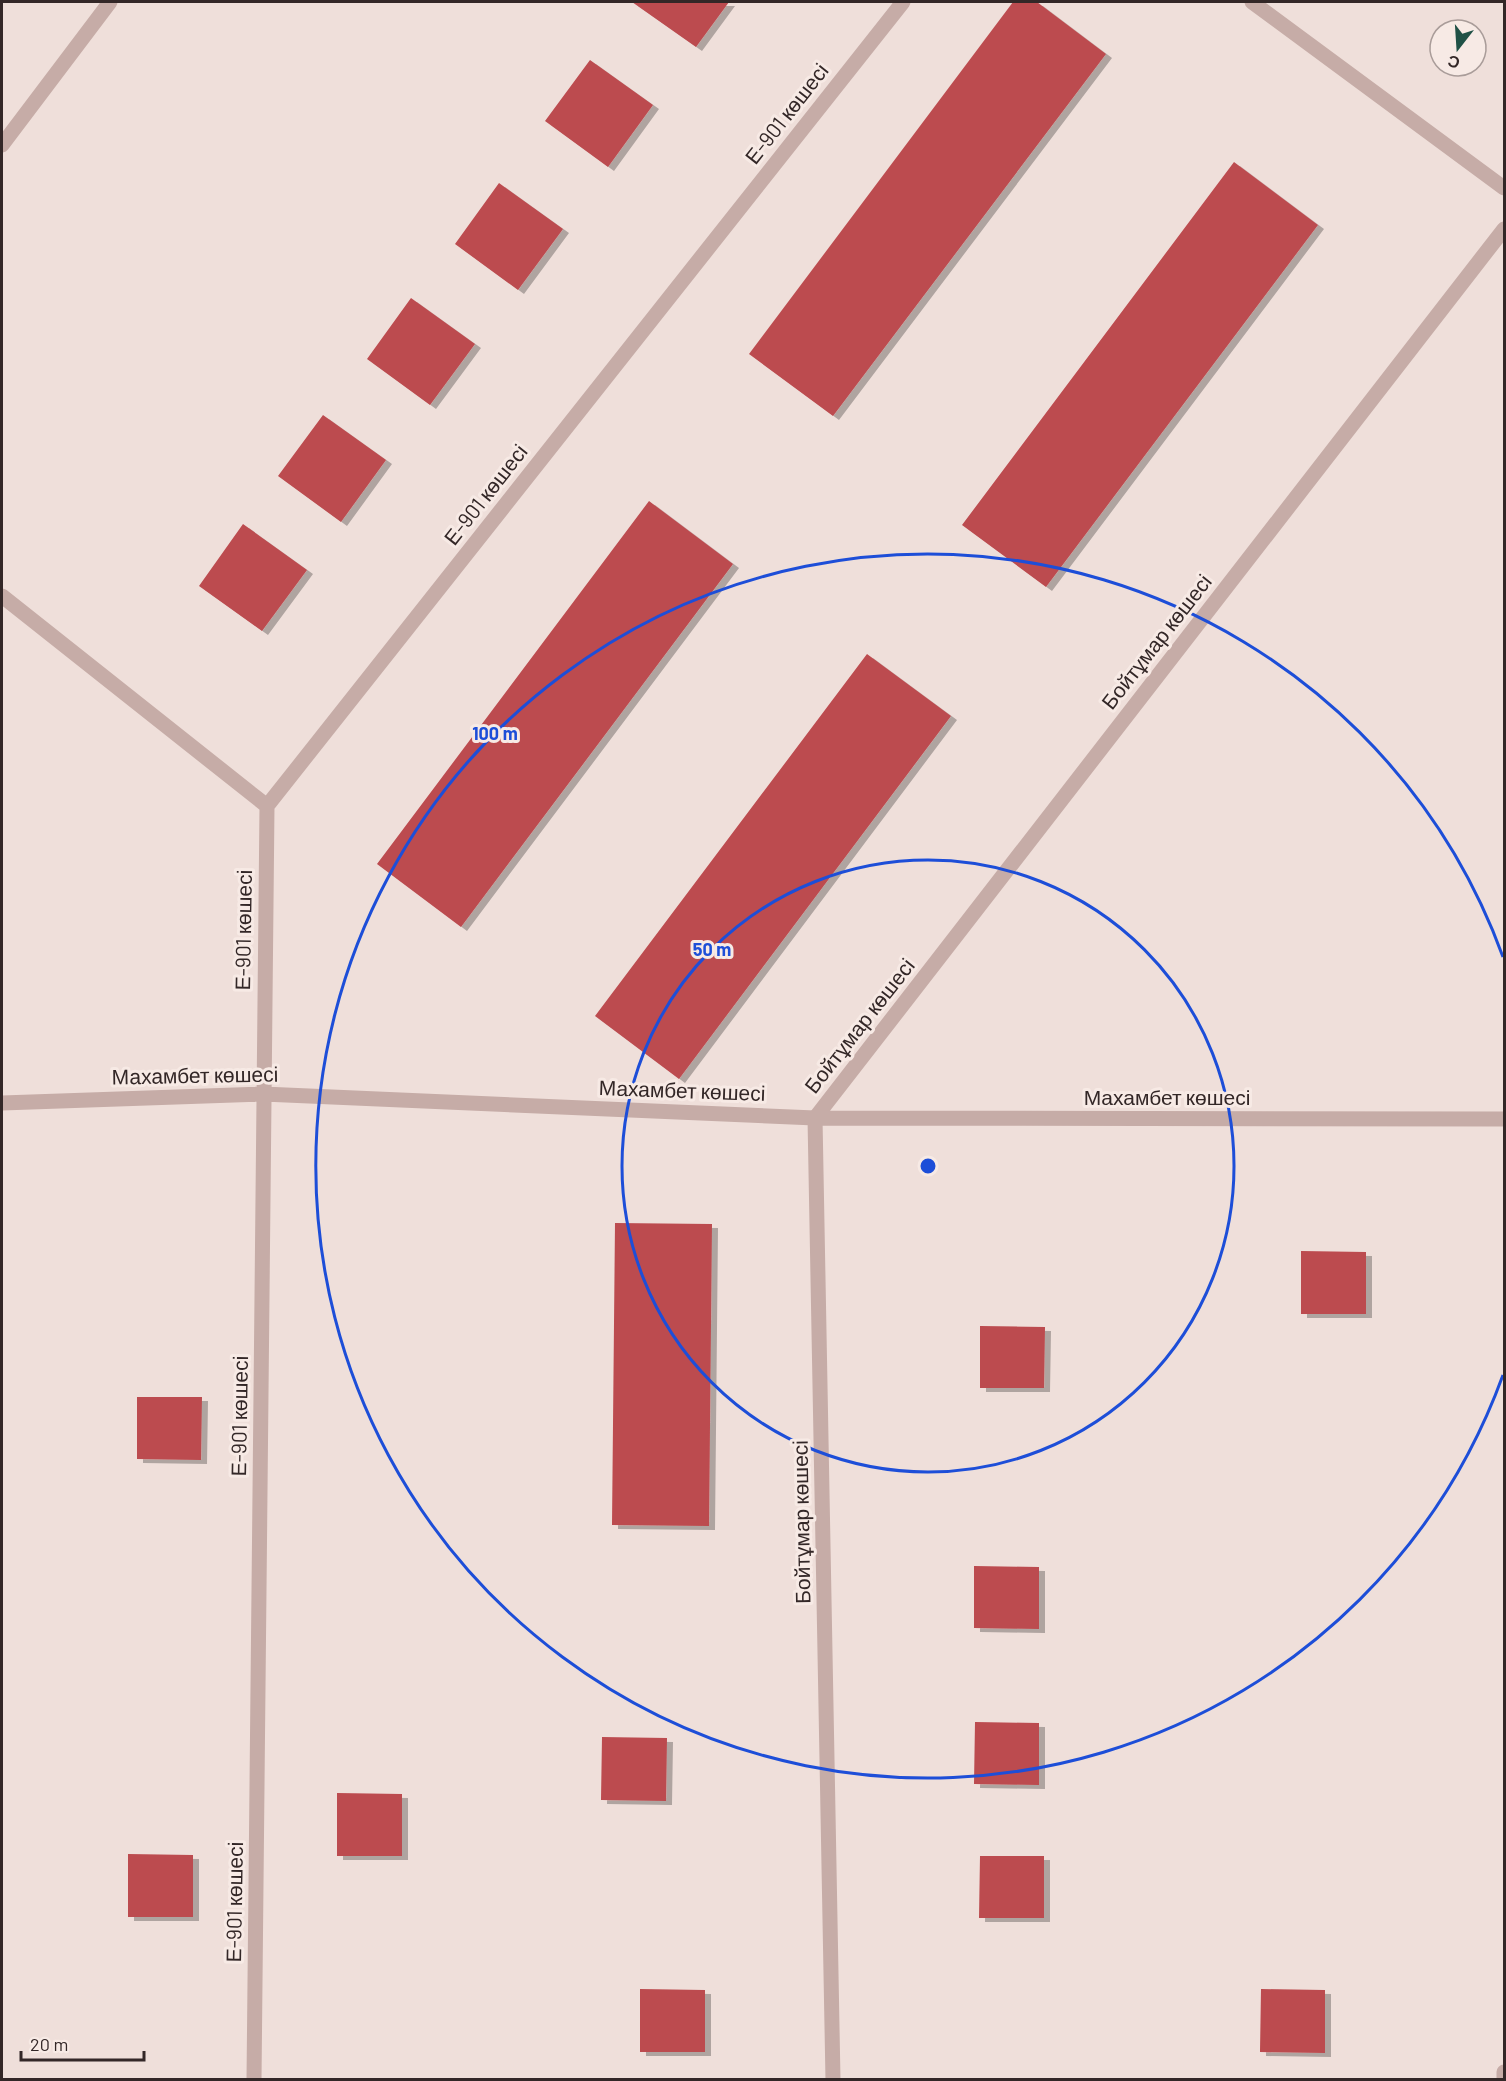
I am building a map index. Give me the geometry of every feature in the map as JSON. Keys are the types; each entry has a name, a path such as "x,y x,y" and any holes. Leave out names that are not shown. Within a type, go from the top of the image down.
{"street":[{"path":"2,145 110,2"},
{"name":"Е-901 көшесі","path":"255,2079 267,806 903,2"},
{"path":"1252,2 1504,188"},
{"name":"Бойтұмар көшесі","path":"833,2079 815,1118 1504,229"},
{"path":"2,596 267,806"},
{"name":"Махамбет көшесі","path":"2,1103 263,1094 815,1118 1504,1119"},
{"path":"1504,2072 1504,2079"}],"building":[{"path":"632,2 729,2 696,47"},
{"path":"1013,2 1037,2 1106,54 833,416 749,354"},
{"path":"590,60 653,105 608,167 545,121"},
{"path":"1234,162 1318,225 1046,587 962,525"},
{"path":"499,183 563,229 518,290 455,244"},
{"path":"411,298 475,344 430,405 367,359"},
{"path":"323,415 386,460 341,522 278,476"},
{"path":"649,501 733,564 461,927 377,864"},
{"path":"243,524 307,570 262,631 199,586"},
{"path":"867,654 951,716 679,1079 595,1016"},
{"path":"615,1223 712,1224 709,1526 612,1525"},
{"path":"1301,1251 1366,1252 1366,1314 1301,1314"},
{"path":"980,1326 1045,1327 1044,1388 980,1388"},
{"path":"137,1397 202,1397 201,1460 137,1459"},
{"path":"974,1566 1039,1567 1039,1629 974,1628"},
{"path":"975,1722 1039,1723 1039,1785 974,1784"},
{"path":"602,1737 667,1738 666,1801 601,1800"},
{"path":"337,1793 402,1794 402,1856 337,1856"},
{"path":"128,1854 193,1855 193,1917 128,1917"},
{"path":"980,1856 1044,1856 1044,1918 979,1918"},
{"path":"640,1989 705,1990 705,2052 640,2052"},
{"path":"1261,1989 1325,1990 1325,2053 1260,2052"}]}
